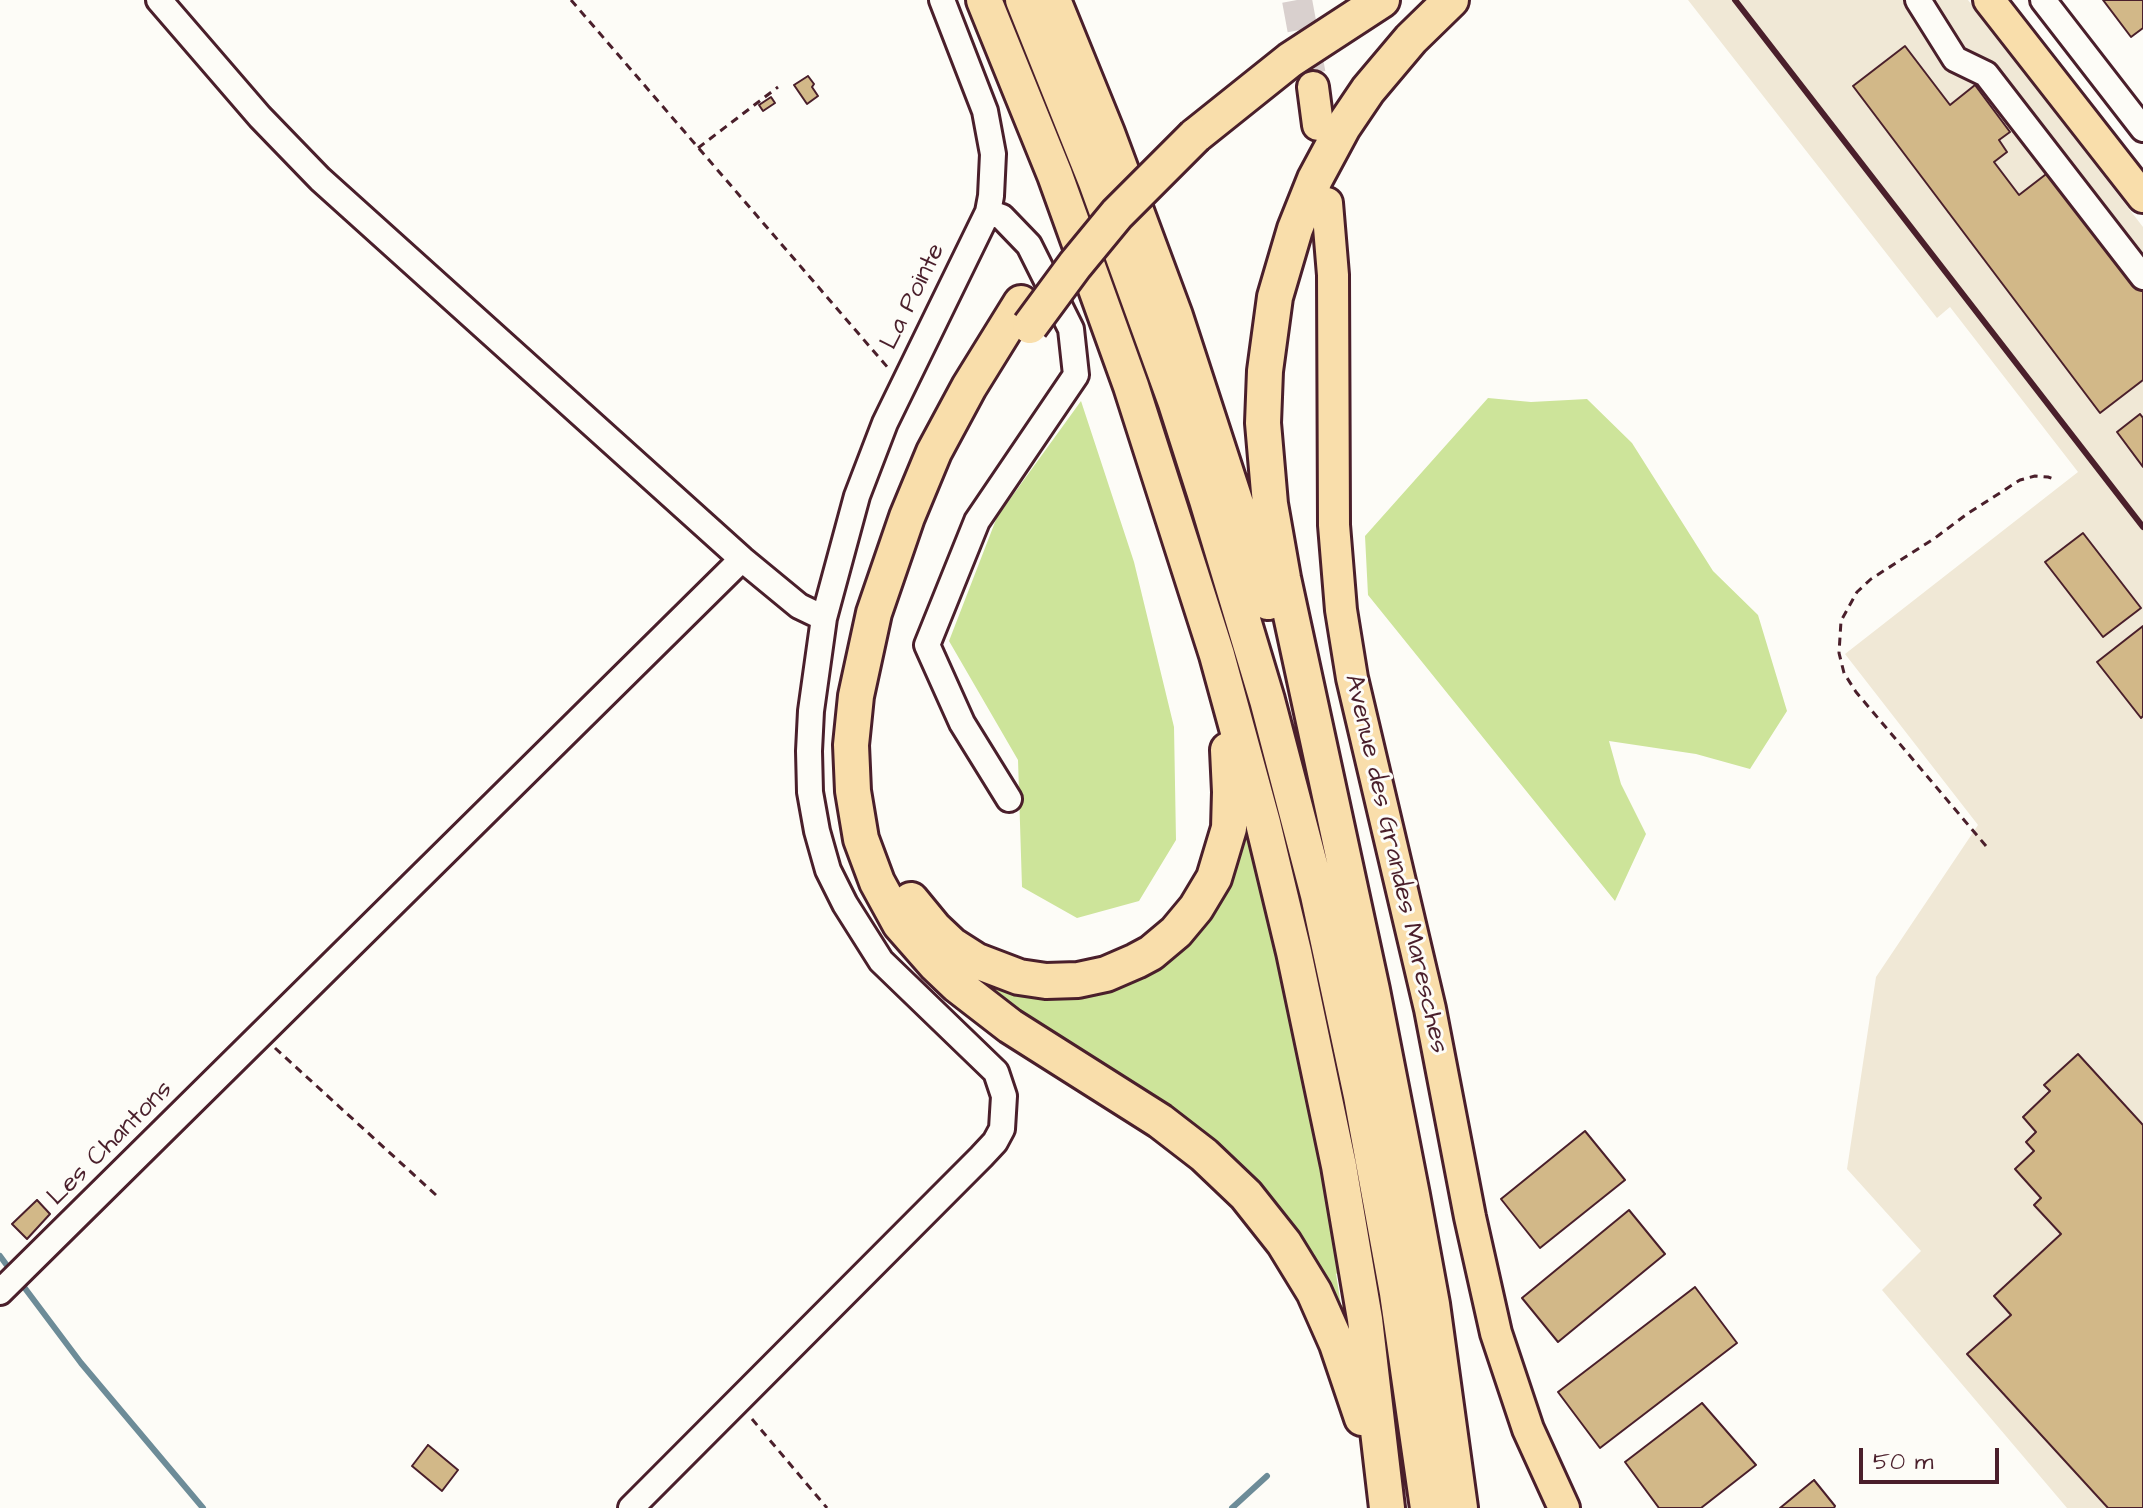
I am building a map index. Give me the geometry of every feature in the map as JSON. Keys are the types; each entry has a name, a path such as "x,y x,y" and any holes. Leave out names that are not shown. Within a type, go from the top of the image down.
{"highway":[{"path":"984,0 1055,175 1155,457 1221,669 1263,823 1326,1101 1365,1319 1385,1508"},
{"path":"1023,0 1102,196 1171,389 1267,700 1318,895 1361,1096 1397,1293 1428,1508"},
{"path":"1053,0 1138,214 1213,426 1272,615 1351,899"},
{"path":"1345,0 1284,40 1192,126 1075,265 1026,315 969,387 934,452 907,517 874,613 856,696 851,745 853,791 861,839 877,882 900,924 957,985 1010,1026 1133,1102 1173,1130 1227,1176 1266,1219 1299,1265 1337,1344 1357,1401 1385,1508"},
{"path":"1192,126 1382,0"},
{"path":"1451,0 1390,61 1357,106 1329,151 1305,203 1275,297 1267,347 1263,423 1273,527 1410,1180 1432,1304 1460,1508"},
{"path":"1026,315 929,515 897,606 882,661 876,700 872,783 877,817 887,851 914,904 952,945 977,961 1019,977 1046,981 1078,980 1121,968 1151,953 1176,932 1196,908 1220,862 1229,828 1230,801 1225,730 1199,596"}],"main road":[{"path":"1989,0 2143,197"},
{"path":"1313,87 1318,125"},
{"name":"Avenue des Grandes Maresches","path":"1327,203 1333,275 1334,525 1341,610 1350,666 1430,1009 1496,1333 1528,1429 1564,1508"}],"street":[{"path":"159,0 260,117 320,179 742,559 799,606 824,618"},
{"name":"La Pointe","path":"631,1508 988,1149 998,1136 1004,1116 1004,1096 996,1072 881,961 845,904 828,870 810,792 811,711 824,618 857,496 902,384 988,212 993,173 991,136 985,111 942,0"},
{"path":"1918,0 1955,59 1986,74 2143,277"},
{"path":"2043,0 2143,129"},
{"path":"988,212 1002,217 1029,245 1071,329 1076,375 977,521 927,645 962,723 1009,799"},
{"name":"Les Chantons","path":"0,1292 742,559"}],"path":[{"path":"571,0 902,384"},
{"path":"698,148 778,87"},
{"path":"1986,846 1856,692 1844,673 1839,653 1841,621 1857,592 1871,579 1967,514 2020,480 2035,476 2057,480"},
{"path":"260,1035 436,1195"},
{"path":"736,1401 827,1508"}],"shaded area":[{"path":"1688,0 1968,0 2143,227 2143,1508 2067,1508 1882,1290 1921,1251 1847,1169 1876,977 1978,825 1845,654 2078,472 1950,307 1937,318"}],"green space":[{"path":"1488,398 1531,402 1587,399 1632,443 1713,571 1758,615 1787,711 1750,769 1696,754 1609,741 1621,784 1646,834 1615,901 1368,595 1365,536"},
{"path":"1081,401 1134,562 1174,727 1176,840 1139,901 1077,918 1022,887 1018,760 949,641 997,517"},
{"path":"1245,835 1253,849 1270,909 1328,1191 1342,1271 1336,1274 1341,1305 1350,1306 1356,1345 1301,1253 943,953 1121,978"}],"building":[{"path":"2103,0 2143,0 2143,28 2131,37"},
{"path":"1905,46 1950,105 1975,85 2010,132 1999,140 2007,152 1994,162 2019,195 2054,168 2143,286 2143,380 2100,413 1853,86"},
{"path":"808,76 818,96 807,104 794,85"},
{"path":"771,97 775,103 763,111 759,105"},
{"path":"2140,414 2143,418 2143,467 2117,432"},
{"path":"2083,533 2141,608 2103,637 2045,562"},
{"path":"2143,626 2143,716 2141,718 2097,662"},
{"path":"2078,1054 2143,1125 2143,1508 2108,1508 1967,1354 2011,1315 1994,1296 2061,1234 2034,1205 2041,1198 2015,1169 2034,1151 2026,1142 2036,1132 2023,1117 2050,1091 2044,1085"},
{"path":"1585,1131 1625,1180 1540,1248 1501,1199"},
{"path":"37,1200 50,1214 27,1239 12,1224"},
{"path":"1629,1210 1665,1254 1558,1342 1522,1298"},
{"path":"1695,1287 1737,1343 1600,1448 1558,1392"},
{"path":"1702,1403 1756,1465 1701,1508 1659,1508 1625,1462"},
{"path":"428,1445 458,1470 442,1491 412,1466"},
{"path":"1814,1480 1834,1508 1780,1508"}],"waterway":[{"path":"0,1256 11,1271"},
{"path":"21,1283 81,1363 203,1508"},
{"path":"1232,1508 1267,1476"}],"tunnel":[{"path":"1297,0 1313,87"}],"railway":[{"path":"1735,0 2143,527"}]}
